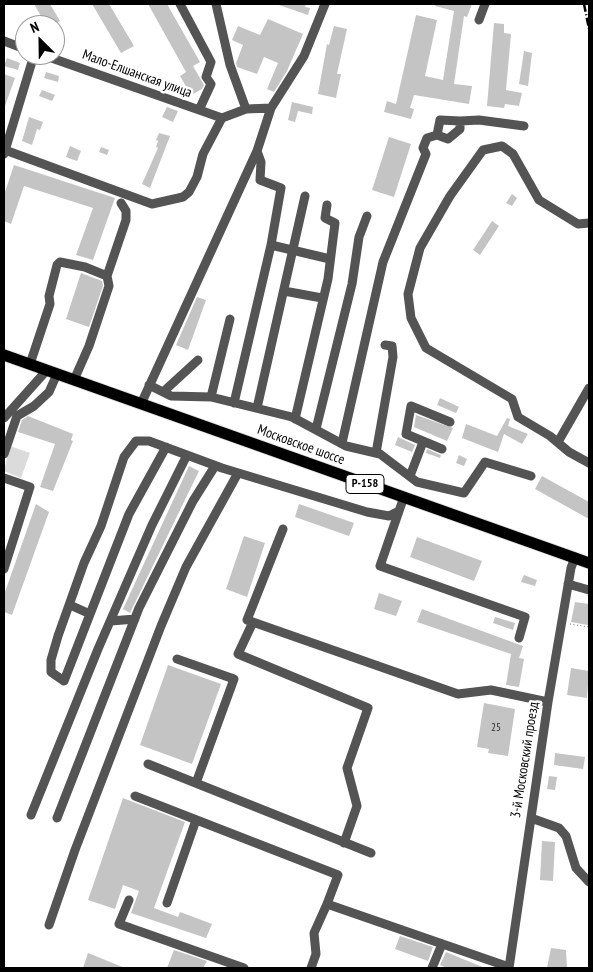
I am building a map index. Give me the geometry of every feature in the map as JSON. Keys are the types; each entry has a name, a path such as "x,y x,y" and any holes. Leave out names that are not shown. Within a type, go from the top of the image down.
{"main road":[{"name":"Московское шоссе","path":"4,355 589,563"}],"street":[{"path":"180,4 211,62 206,77 211,84 198,110"},
{"path":"216,4 230,66 246,109"},
{"path":"141,404 257,151 272,108 304,56 325,4"},
{"path":"479,20 485,4"},
{"name":"Мало-Елшанская улица","path":"65,63 222,118"},
{"path":"31,65 4,152 152,204 183,197 189,192 197,177 203,154 222,118 246,109 272,108"},
{"path":"437,135 440,120 479,120 524,126"},
{"path":"342,443 383,262 426,154 423,148 427,138 437,135 448,139 460,129 460,121"},
{"path":"589,223 578,224 539,200 513,154 502,146 483,150 450,196 420,248 408,294 411,318 426,348 512,399 518,418 589,463"},
{"path":"234,403 271,245 280,188 260,180 261,162 257,151"},
{"path":"257,408 305,196"},
{"path":"74,380 89,346 109,286 107,276 126,220 126,211 121,203"},
{"path":"295,419 330,259 335,223 325,218 327,205"},
{"path":"316,429 352,284 359,237 367,216"},
{"path":"271,245 330,259"},
{"path":"30,364 50,304 49,296 57,265 60,262 85,267 107,276"},
{"path":"284,291 322,298"},
{"path":"211,397 230,319"},
{"path":"376,453 393,357 392,346 385,345"},
{"path":"163,392 198,360"},
{"path":"4,418 52,372"},
{"path":"4,454 17,416 34,406 49,392 52,372"},
{"path":"149,385 171,396 211,397 295,419 342,443 376,453 417,482 464,493 485,462 531,476"},
{"path":"558,442 589,388"},
{"path":"442,449 406,434 410,406 450,422"},
{"path":"166,447 129,514 64,681 51,672 51,660 84,563 101,526 124,457 136,441 149,441 166,447 216,466 367,512 389,516 399,511"},
{"path":"410,476 423,442"},
{"path":"31,814 64,728 152,525 187,455"},
{"path":"57,818 135,619 177,532 216,466"},
{"path":"49,925 110,754 164,618 186,567 238,473"},
{"path":"4,478 30,487 4,569"},
{"path":"404,497 380,566 525,617 519,638"},
{"path":"283,529 247,620 458,694 491,690 548,702"},
{"name":"3-й Московский проезд","path":"509,968 548,702 568,584 575,557"},
{"path":"568,584 589,590"},
{"path":"70,605 90,614"},
{"path":"111,620 135,619"},
{"path":"253,622 238,654 368,708 347,768 357,806 344,843"},
{"path":"177,660 234,679 196,783"},
{"path":"148,764 371,853"},
{"path":"135,796 338,875 314,933 316,954 311,968"},
{"path":"531,818 559,828 566,836 576,868 589,882"},
{"path":"167,903 196,820"},
{"path":"129,900 119,924 244,968"},
{"path":"327,904 442,944 488,964 509,968"},
{"path":"432,968 442,944"}],"path":[{"path":"568,624 589,627"}],"shaded area":[{"path":"10,446 30,453 21,478 4,471"}],"building":[{"path":"34,4 50,4 56,15 40,15"},
{"path":"92,4 109,4 134,46 121,53"},
{"path":"148,4 167,4 200,62 193,66 204,85 202,89 191,95 180,76 186,72"},
{"path":"276,4 306,4 305,7 310,8 308,15"},
{"path":"436,4 472,4 467,17 464,16 454,84 472,86 469,104 414,95 410,108 414,109 411,119 384,112 387,101 396,104 416,15 437,20 425,76 443,80 454,11 435,6"},
{"path":"268,19 303,34 287,71 274,92 267,89 278,63 264,57 257,74 237,67 236,63 243,45 232,40 238,26 260,35"},
{"path":"494,23 504,24 504,33 511,34 506,90 522,93 519,106 505,104 504,108 487,106"},
{"path":"334,26 347,29 337,74 341,74 336,98 318,94 327,44 329,45"},
{"path":"524,51 532,53 528,86 519,84"},
{"path":"7,58 15,61 15,65 19,65 18,70 4,66"},
{"path":"46,72 59,76 58,82 44,78"},
{"path":"4,74 15,78 5,106 4,106"},
{"path":"42,90 55,95 52,101 39,96"},
{"path":"292,102 313,107 312,114 298,111 295,122 288,120"},
{"path":"167,107 178,111 173,122 162,117"},
{"path":"29,117 43,122 40,130 37,129 32,145 22,141"},
{"path":"159,133 170,136 150,188 142,184 158,148 156,147 158,141 156,140"},
{"path":"389,137 411,144 394,197 372,190"},
{"path":"70,146 81,151 77,161 66,157"},
{"path":"101,147 109,150 107,155 99,152"},
{"path":"14,165 115,198 93,260 76,255 93,208 24,186 11,224 4,221 4,195"},
{"path":"512,194 517,198 512,206 506,203"},
{"path":"492,221 499,226 480,255 473,250"},
{"path":"81,273 102,281 103,286 89,327 66,319"},
{"path":"197,297 206,300 188,350 176,345"},
{"path":"440,398 459,407 456,413 437,405"},
{"path":"416,415 453,428 447,441 414,427"},
{"path":"28,416 73,434 71,440 73,441 53,491 40,487 55,444 18,432 22,420"},
{"path":"507,418 510,419 508,426 528,434 522,444 504,434 498,452 462,438 466,424 497,436"},
{"path":"398,437 415,445 412,452 395,445"},
{"path":"427,449 441,455 440,458 426,453"},
{"path":"459,455 467,459 464,466 456,463"},
{"path":"189,466 199,471 130,613 123,609"},
{"path":"542,476 589,502 589,519 535,489"},
{"path":"36,504 49,512 12,615 4,612 5,592"},
{"path":"299,504 354,523 349,536 295,517"},
{"path":"244,536 265,543 247,597 226,589"},
{"path":"417,537 482,561 474,581 410,557"},
{"path":"524,575 537,580 535,586 521,582"},
{"path":"379,593 402,601 396,616 374,609"},
{"path":"575,602 589,604 588,625 571,622"},
{"path":"422,609 523,646 519,658 524,659 519,687 506,685 511,654 417,622"},
{"path":"495,617 515,623 513,630 493,623"},
{"path":"168,665 221,684 192,764 140,745"},
{"path":"571,668 589,671 587,698 567,695"},
{"path":"484,703 515,709 508,756 488,753 489,749 477,747"},
{"path":"555,753 585,757 583,769 554,765"},
{"path":"549,776 557,777 555,790 547,789"},
{"path":"123,798 185,822 154,908 178,917 180,912 212,924 206,938 131,913 139,891 123,885 115,909 88,900"},
{"path":"542,841 555,842 553,881 540,880"},
{"path":"400,936 433,947 428,961 395,949"},
{"path":"551,948 566,950 567,968 547,968"},
{"path":"174,950 207,961 203,968 167,968"},
{"path":"446,952 485,968 447,968 440,965"},
{"path":"88,953 125,968 83,968"}],"railway":[{"path":"584,4 589,29"}]}
